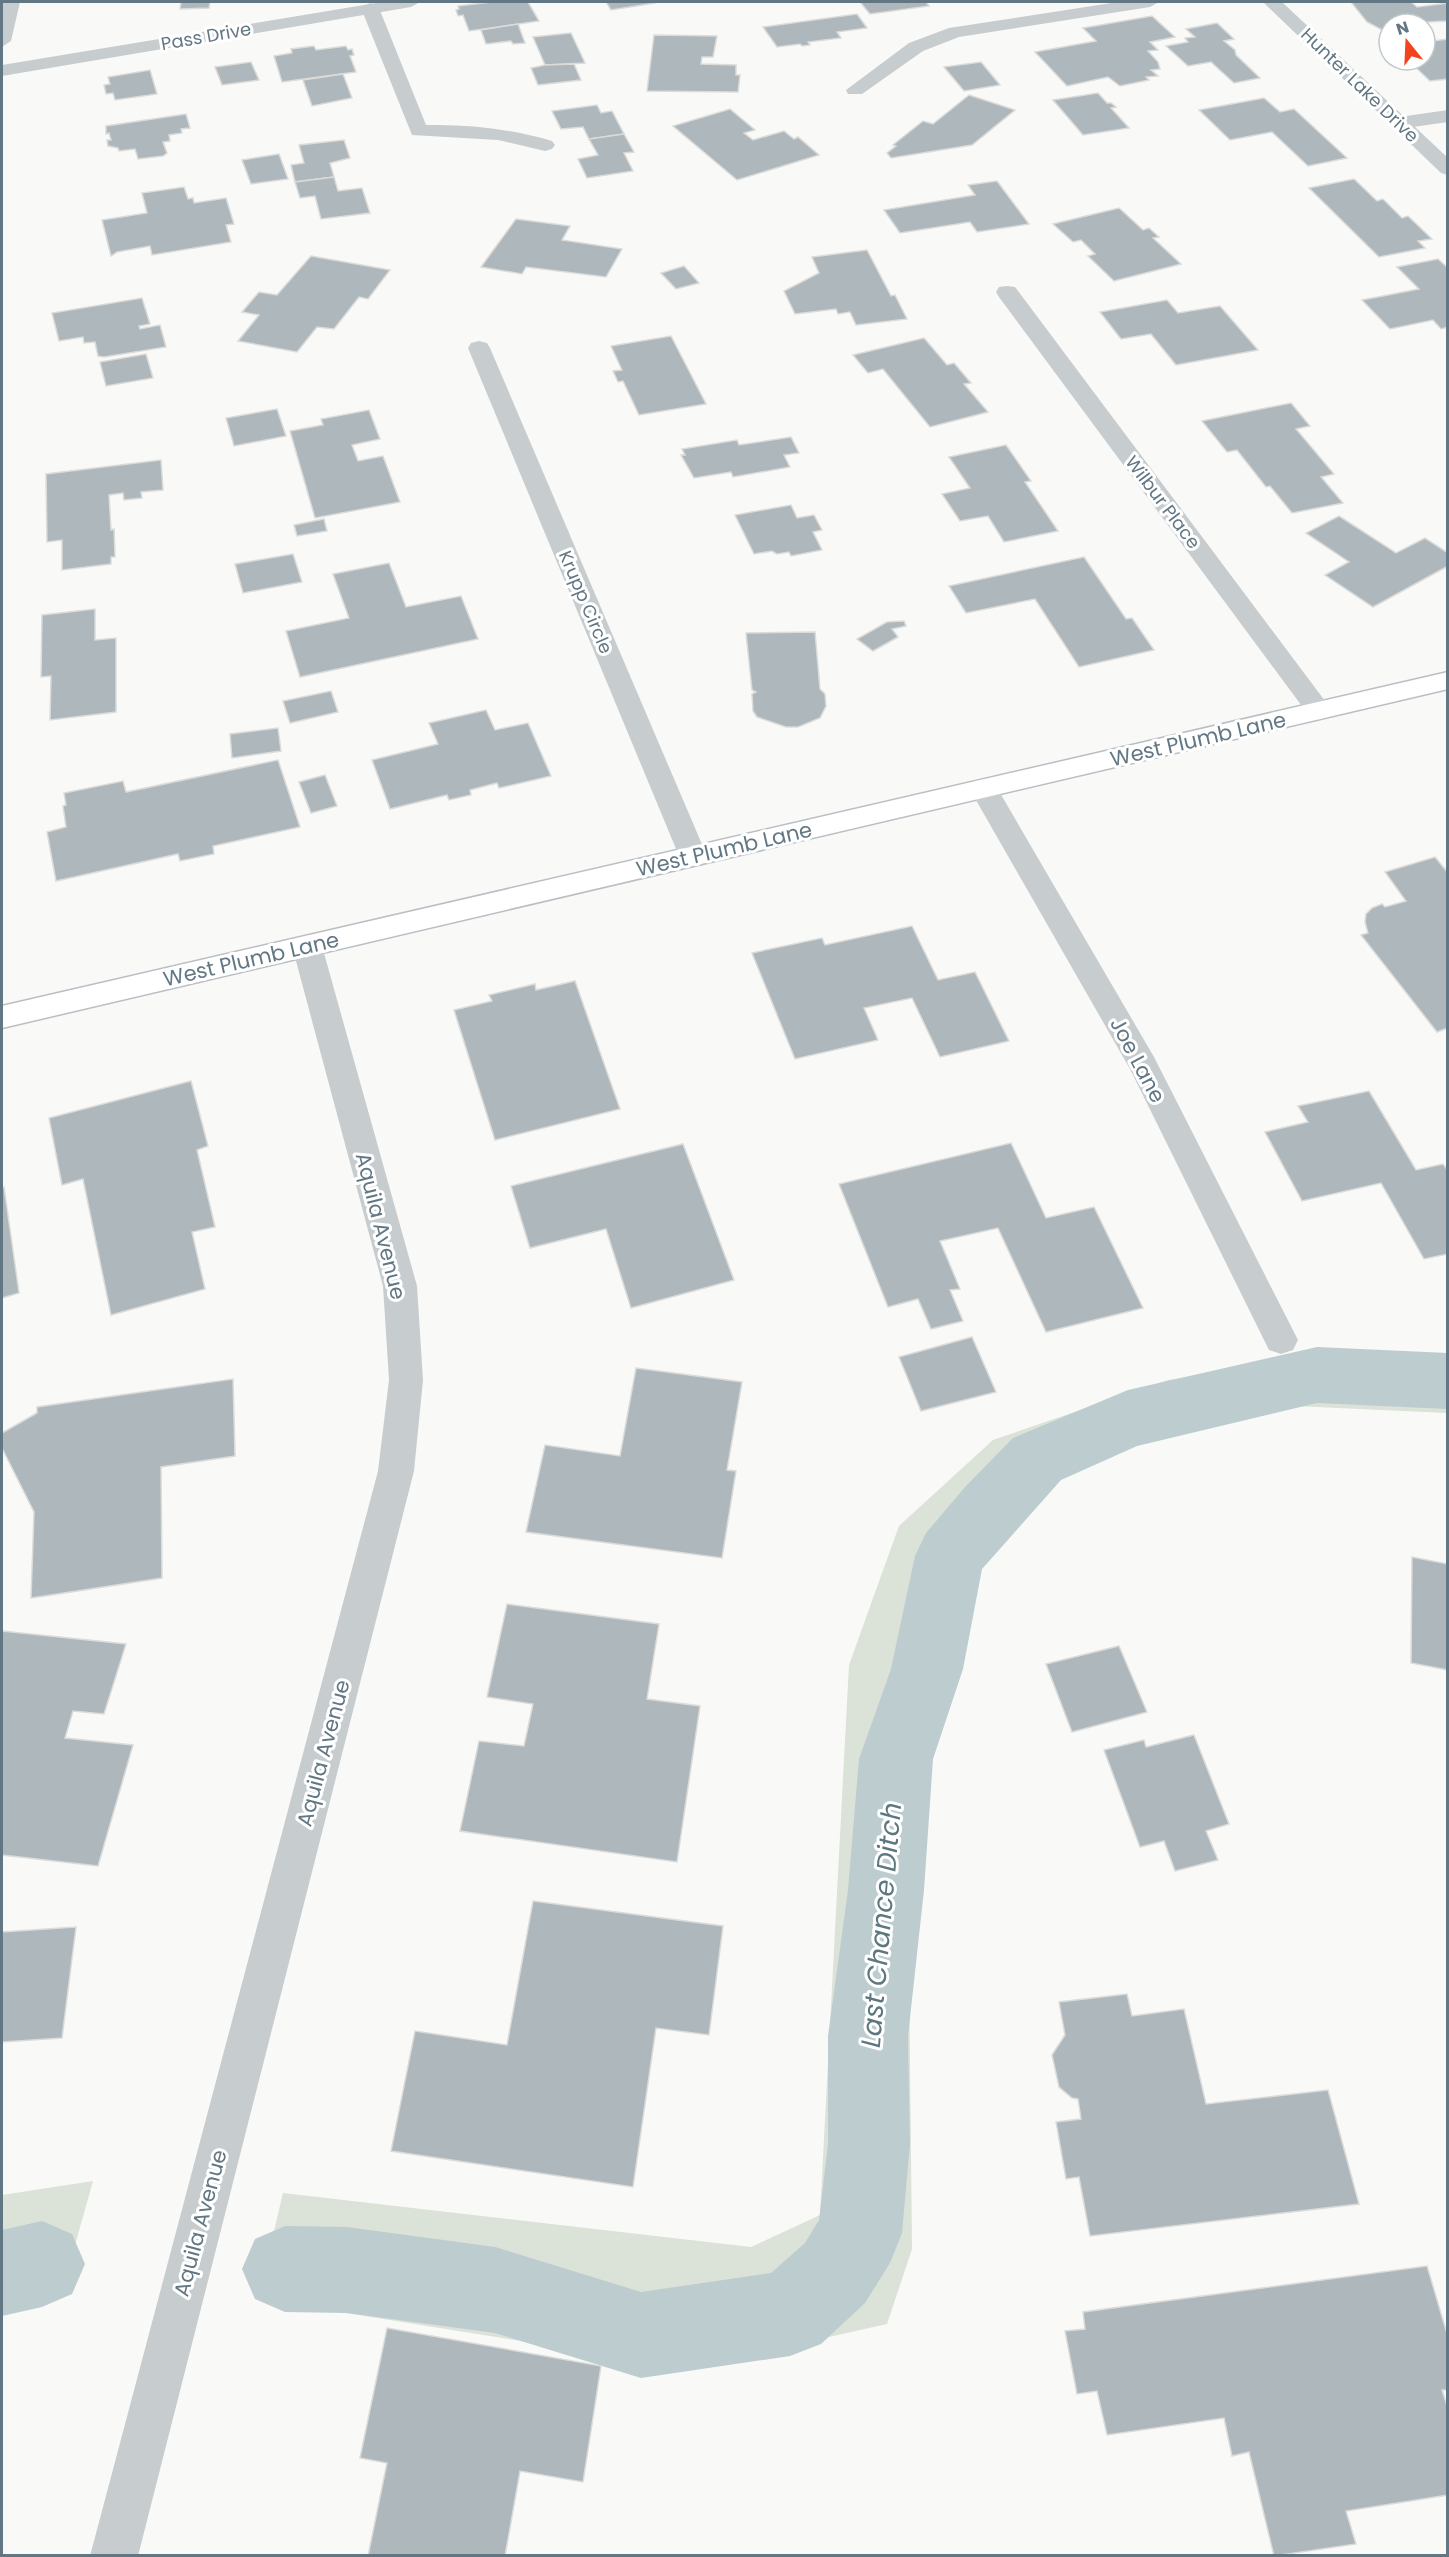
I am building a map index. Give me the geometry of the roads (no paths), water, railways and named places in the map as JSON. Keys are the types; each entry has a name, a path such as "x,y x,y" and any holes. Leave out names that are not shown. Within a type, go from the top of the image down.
{"main road":[{"name":"West Plumb Lane","path":"2,1017 1448,680"}],"street":[{"path":"2,41 11,2"},
{"name":"Pass Drive","path":"2,71 411,2"},
{"path":"855,90 916,47 955,32 1150,2"},
{"name":"Hunter Lake Drive","path":"1272,2 1448,169"},
{"path":"370,8 418,131 460,130 511,134 546,145"},
{"path":"1399,123 1448,116"},
{"name":"Wilbur Place","path":"1007,292 1319,711"},
{"name":"Krupp Circle","path":"479,348 693,856"},
{"name":"Joe Lane","path":"983,788 1143,1065 1281,1340"},
{"name":"Aquila Avenue","path":"114,2556 396,1471 406,1380 400,1286 307,946"}],"waterway":[{"name":"Last Chance Ditch","path":"285,2269 347,2270 495,2290 641,2335 790,2313 835,2273 860,2233 869,2144 868,2036 886,1890 896,1759 927,1669 950,1556 990,1508 1037,1459 1128,1419 1317,1375 1448,1381"},
{"name":"Last Chance Ditch","path":"2,2273 42,2264"}]}
